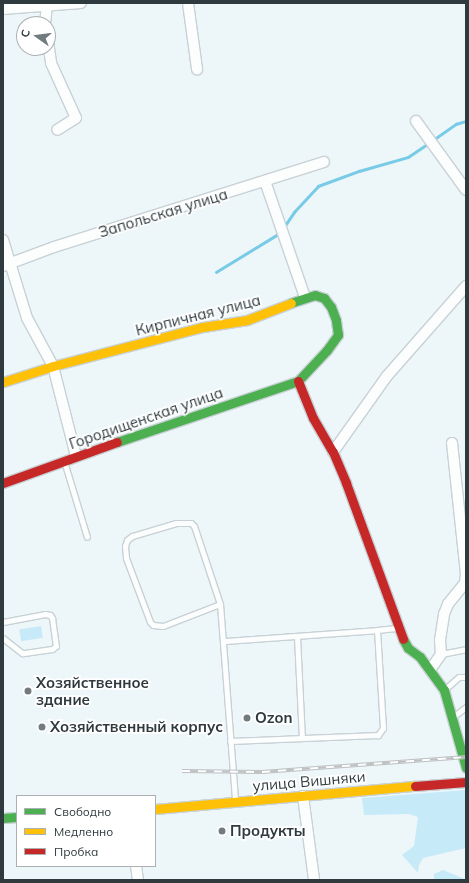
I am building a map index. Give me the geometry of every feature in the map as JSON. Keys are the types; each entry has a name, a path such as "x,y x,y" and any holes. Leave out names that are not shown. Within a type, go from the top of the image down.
{"street":[{"path":"3,9 81,3"},
{"path":"188,3 197,69"},
{"path":"46,16 47,5"},
{"path":"51,56 52,63 76,118 57,130"},
{"path":"416,121 466,190"},
{"name":"Запольская улица","path":"6,265 54,247 324,162"},
{"path":"265,181 305,297"},
{"path":"3,240 6,265 27,318 53,366 76,456"},
{"path":"333,452 387,376 466,286"},
{"name":"Кирпичная улица","path":"3,382 53,366 203,328 247,320 305,297 315,295 324,298 331,306 338,334 327,350 298,381"},
{"path":"298,381 313,418 333,452 346,483 397,628 408,648 420,657 444,690 466,768"},
{"name":"Городищенская улица","path":"3,484 63,460 298,381"},
{"path":"430,670 441,654 440,640 444,614 448,604 466,578 452,443"},
{"name":"улица Вишняки","path":"156,809 466,782"},
{"path":"303,796 314,880"},
{"path":"3,818 16,817"},
{"path":"136,867 138,880"}],"lane":[{"path":"63,460 87,537"},
{"path":"220,604 163,626 152,625 126,558 125,546 127,540 132,536 176,523 186,522 191,523 194,526 220,604 235,802"},
{"path":"3,622 45,614 50,616 52,618 56,646 52,649 22,653 3,638"},
{"path":"224,641 297,637 397,628"},
{"path":"230,741 378,735 383,728 377,630"},
{"path":"297,637 302,738"},
{"path":"441,654 466,648"},
{"path":"444,690 459,677 466,676"},
{"path":"452,718 466,707"}],"shaded area":[{"path":"41,626 43,638 21,641 19,629"},
{"path":"466,790 466,848 423,858 419,865 418,873 402,855 414,846 418,817 409,814 364,815 362,798"},
{"path":"443,870 466,880 434,880 434,874"}],"waterway":[{"path":"433,140 456,124 466,121"},
{"path":"284,227 294,212 318,186 359,171 408,157 429,143"},
{"path":"216,272 280,233"}],"railway":[{"path":"182,771 262,772 466,757"}],"traffic: fast":[{"path":"117,442 298,381 327,350 338,335 336,320 331,307 324,298 315,295 291,303"},
{"path":"403,639 408,648 420,657 444,690 466,768"},
{"path":"3,818 16,817"}],"traffic: slow":[{"path":"3,382 53,366 203,327 247,320 291,303"},
{"path":"156,809 415,786"}],"traffic: jam":[{"path":"298,381 313,418 333,452 346,483 403,639"},
{"path":"3,483 117,442"},
{"path":"415,786 466,782"}],"place":[{"name":"Хозяйственное здание","path":"28,691"},
{"name":"Ozon","path":"247,718"},
{"name":"Хозяйственный корпус","path":"42,727"},
{"name":"Продукты","path":"222,831"}]}
